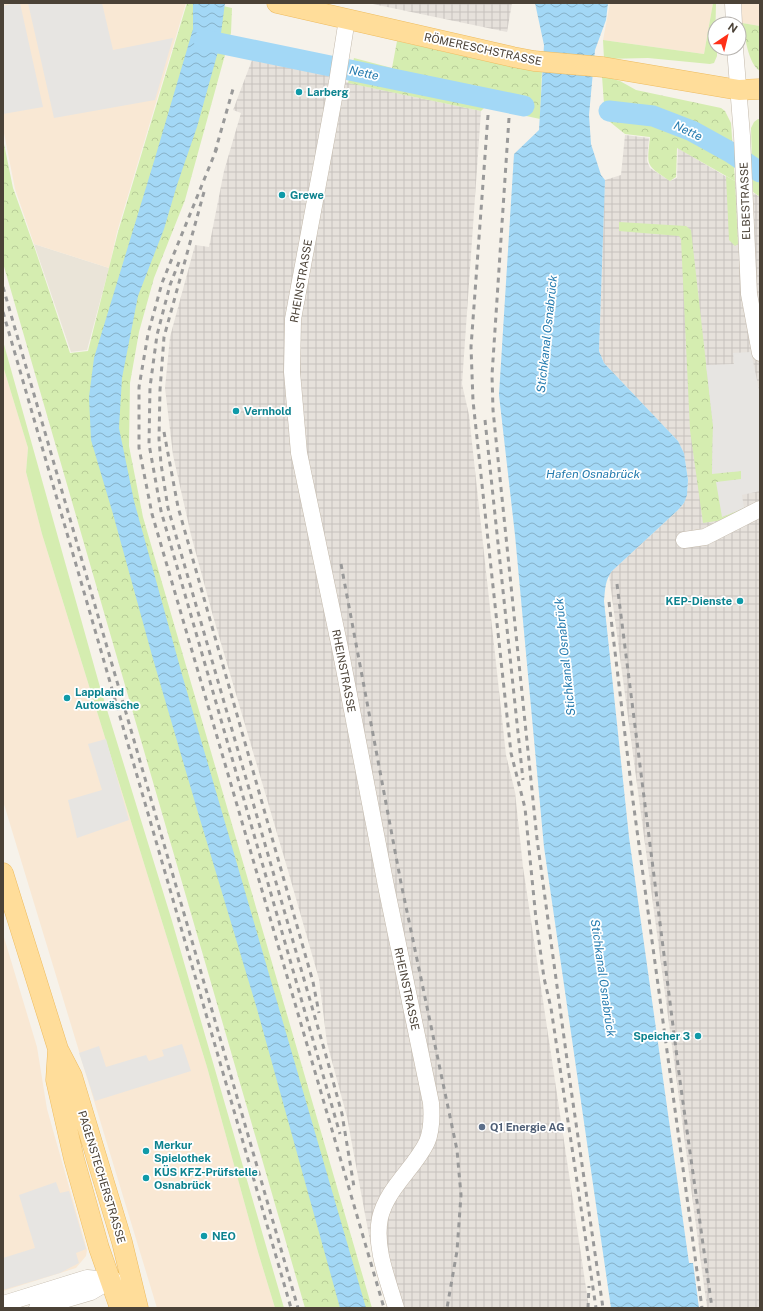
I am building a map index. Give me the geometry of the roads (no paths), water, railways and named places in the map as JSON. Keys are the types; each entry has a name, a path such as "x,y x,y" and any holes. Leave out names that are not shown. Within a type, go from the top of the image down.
{"main road":[{"name":"RÖMERESCHSTRASSE","path":"277,3 534,61 603,67 739,90 760,89"},
{"name":"RÖMERESCHSTRASSE","path":"739,90 760,103"},
{"name":"PAGENSTECHERSTRASSE","path":"3,873 58,1049 72,1076 122,1242 138,1308"},
{"name":"PAGENSTECHERSTRASSE","path":"58,1049 56,1080 74,1159 98,1248 120,1308"}],"street":[{"path":"733,3 734,16"},
{"name":"RHEINSTRASSE","path":"347,19 294,319 292,372 298,453 340,648 386,886 431,1103 432,1121 427,1141 419,1156 385,1203 380,1218 379,1247 396,1308"},
{"name":"ELBESTRASSE","path":"736,56 742,136 749,294 760,353"},
{"path":"684,540 705,537 760,509"},
{"path":"37,1308 91,1292 110,1280 130,1274"},
{"path":"3,1304 87,1278 110,1280"}],"water":[{"path":"193,3 225,3 219,48 197,127 164,229 138,296 122,378 119,428 134,501 183,678 366,1308 340,1308 257,1009 153,659 91,440 89,397 94,358 193,29"},
{"name":"Hafen Osnabrück","path":"535,3 608,3 606,20 595,50 589,115 591,144 601,175 605,180 599,351 604,363 678,441 684,453 688,480 687,495 684,503 612,571 605,589 604,601 629,837 689,1263 693,1263 699,1308 611,1308 544,847 515,535 499,395 514,154 539,130 544,45"}],"waterway":[{"name":"Nette","path":"204,40 524,106"},
{"name":"Nette","path":"609,111 653,116 692,131 730,152 760,172"}],"railway":[{"path":"215,152 233,89"},
{"path":"488,115 471,347 473,401 511,753 525,808 536,919 544,978 551,1008 596,1308"},
{"path":"509,118 492,375 493,410 537,839 603,1308"},
{"path":"217,148 162,283 148,334 139,387 139,448 152,514 384,1308"},
{"path":"204,192 164,337 160,390 159,439 161,464 168,508 342,1114 354,1187"},
{"path":"179,262 170,285 157,335 150,387 149,444 161,511 340,1134"},
{"path":"3,287 298,1308"},
{"path":"3,312 291,1308"},
{"path":"485,420 523,780"},
{"path":"164,432 178,507 313,982 319,1013"},
{"path":"341,564 401,883 457,1150 461,1195 457,1251 447,1308"},
{"path":"617,584 680,1081 712,1308"},
{"path":"609,602 633,801 702,1308"},
{"path":"588,1308 589,1286"}],"place":[{"name":"Larberg","path":"299,92"},
{"name":"Grewe","path":"282,195"},
{"name":"Vernhold","path":"236,411"},
{"name":"KEP-Dienste","path":"740,601"},
{"name":"Lappland Autowäsche","path":"67,698"},
{"name":"Speicher 3","path":"698,1036"},
{"name":"Q1 Energie AG","path":"482,1127"},
{"name":"Merkur Spielothek","path":"146,1151"},
{"name":"KÜS KFZ-Prüfstelle Osnabrück","path":"146,1178"},
{"name":"NEO","path":"204,1236"}],"water label":[{"name":"Stichkanal Osnabrück","path":"547,334"},
{"name":"Stichkanal Osnabrück","path":"565,657"},
{"name":"Stichkanal Osnabrück","path":"603,978"}]}
